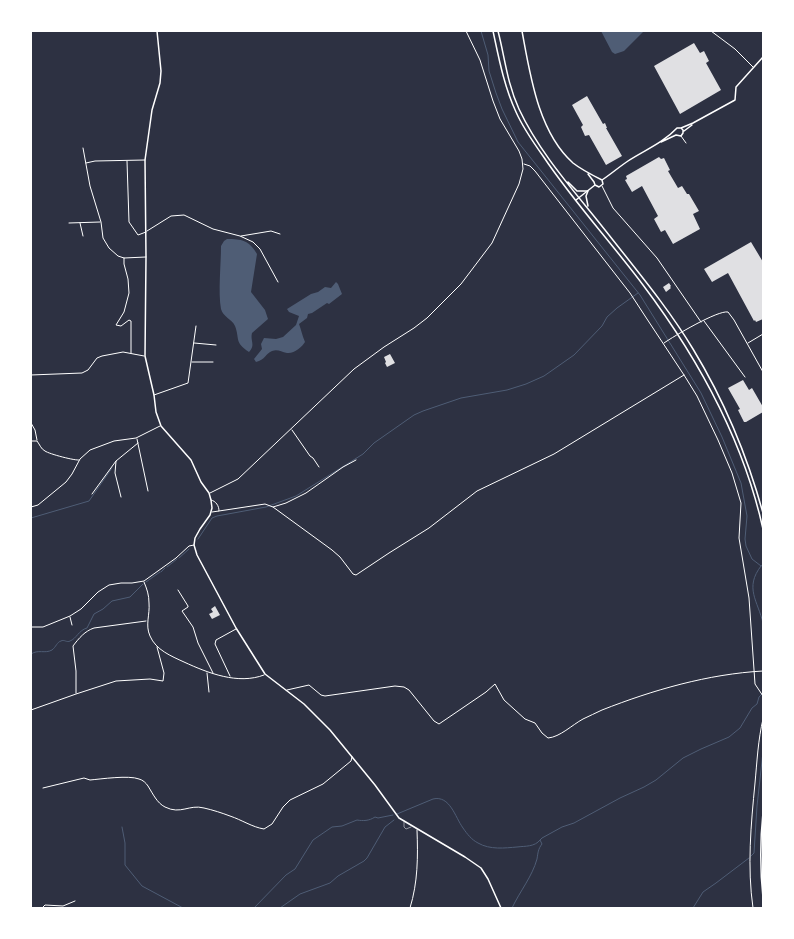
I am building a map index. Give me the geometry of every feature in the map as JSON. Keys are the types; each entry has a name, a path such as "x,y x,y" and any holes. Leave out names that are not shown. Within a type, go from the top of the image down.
{"street":[{"path":"157,31 162,71 152,110 145,160 145,356 160,426 191,460 211,500 212,512 197,534 194,545 197,555 236,628 265,674 304,704 330,730 375,785 394,813 412,826 474,862 481,868 488,879 501,908"},
{"path":"209,494 238,479 292,430 354,369 427,318 461,284 492,243 519,184 523,164 519,151 500,118 480,60 466,31"},
{"path":"493,31 508,91 522,123 552,170 639,280 678,335 715,397 730,429 750,480 763,529"},
{"path":"522,31 535,93 546,124 566,156 586,172 602,180"},
{"path":"711,31 735,49 754,68"},
{"path":"498,32 507,74 519,109 527,125 548,158 683,333 704,368 728,416 748,465 763,513"},
{"path":"661,142 677,128 693,123 734,100 736,87 763,57"},
{"path":"681,136 693,123"},
{"path":"681,128 684,132"},
{"path":"674,131 676,136"},
{"path":"602,180 628,161 661,142 676,136 681,136"},
{"path":"681,136 686,143"},
{"path":"83,148 90,186 101,222 103,238 109,248 118,256 124,258 146,257"},
{"path":"86,163 95,161 145,160"},
{"path":"127,161 129,222 138,235 171,216 184,215 213,229 240,236 253,242 260,250 278,282"},
{"path":"523,164 530,166 535,171 632,296 665,343 684,374 697,396 718,440 732,473 741,503 739,538 749,598 755,684 763,696"},
{"path":"586,172 595,185"},
{"path":"594,182 598,178"},
{"path":"602,180 602,186 616,212 657,258 702,322"},
{"path":"566,181 571,183 577,191 588,191"},
{"path":"576,201 595,185"},
{"path":"595,185 599,187 602,186"},
{"path":"588,191 586,196 588,208"},
{"path":"79,222 83,236"},
{"path":"68,223 101,222"},
{"path":"240,236 271,231 280,234"},
{"path":"124,258 124,264 128,275 129,289 124,312 116,325 121,326 129,320 131,321 131,353"},
{"path":"665,343 724,311 728,312 748,343 763,372"},
{"path":"704,321 745,377"},
{"path":"154,395 188,383 196,326"},
{"path":"748,343 763,334"},
{"path":"194,343 216,345"},
{"path":"31,375 82,373 88,370 97,358 123,352 145,356"},
{"path":"192,362 213,362"},
{"path":"212,512 267,505 273,507 332,550 340,557 352,574 358,574 388,553 429,528 477,491 554,454 684,374"},
{"path":"31,423 42,449 46,452 65,456 75,461 80,459"},
{"path":"31,507 38,505 66,482 80,459 90,450 106,443 136,438 160,426"},
{"path":"292,430 319,467"},
{"path":"136,438 148,491"},
{"path":"31,441 38,441"},
{"path":"92,494 116,461 138,443"},
{"path":"273,507 306,493 343,467 356,460"},
{"path":"116,461 115,473 121,497"},
{"path":"211,500 219,506 219,511"},
{"path":"31,627 43,627 70,616 81,609 104,587 115,583 144,582 189,546 194,545"},
{"path":"31,710 116,681 150,679 163,680 164,673 157,646 150,635 147,620 149,596 144,582"},
{"path":"178,590 188,606 182,611 193,627 198,643 213,674"},
{"path":"70,616 72,625"},
{"path":"76,694 76,671 73,646 81,637 87,631 94,628 147,620"},
{"path":"230,677 215,644 216,640 236,628"},
{"path":"157,646 168,654 213,674 230,677 256,678 265,674"},
{"path":"287,690 309,685 321,696 325,696 392,686 404,687 410,690 434,721 439,724 486,692 495,684 508,704 525,719 535,723 545,737 551,738 600,711 652,692 696,681 763,671"},
{"path":"207,672 209,692"},
{"path":"753,908 750,866 751,825 763,719"},
{"path":"42,788 84,778 90,780 137,778 147,784 159,803 166,808 183,810 196,807 203,808 231,816 254,827 264,829 272,824 290,800 323,784 351,761 353,757"},
{"path":"763,812 761,832 763,898"},
{"path":"410,908 418,866 417,829"},
{"path":"42,908 45,905 63,906 75,901"}],"lane":[{"path":"403,820 404,827 406,829 412,826"}],"water":[{"path":"601,31 644,31 624,51 615,54 612,52"},
{"path":"227,239 236,239 248,243 257,254 251,292 265,310 268,319 252,333 252,347 249,352 239,343 235,326 221,309 221,246"},
{"path":"336,282 342,294 329,304 327,303 308,314 307,318 299,324 305,342 298,350 287,353 274,350 256,362 254,359 262,349 261,344 264,338 276,339 283,337 296,325 299,316 289,312 287,309 325,287 331,288"}],"building":[{"path":"694,43 700,53 704,51 709,61 706,63 721,90 680,114 654,66"},
{"path":"587,96 603,124 605,123 606,128 622,156 606,165 589,135 585,136 581,127 583,125 572,105"},
{"path":"659,157 661,159 664,158 670,170 668,171 678,188 682,186 687,194 689,194 699,211 693,214 700,229 673,244 665,230 661,232 654,219 658,216 642,186 632,192 625,180 627,179 626,176"},
{"path":"751,242 763,262 763,319 756,322 755,320 754,321 728,273 712,282 704,269"},
{"path":"669,283 671,288 666,292 663,287"},
{"path":"390,354 395,363 387,367 384,357"},
{"path":"743,380 749,390 752,388 763,407 763,412 746,422 744,422 738,410 740,409 728,388"},
{"path":"215,606 220,615 212,619 209,614 213,612 211,609"}],"waterway":[{"path":"481,31 488,55 489,71 496,93 518,142 640,295 701,393 722,437 741,483 747,516 745,539 746,546 752,559 761,566 763,565"},
{"path":"198,539 212,518 266,507 296,496 363,454 374,443 414,415 461,398 507,390 544,376 574,355 602,326 607,317 638,293"},
{"path":"31,518 89,501 112,468"},
{"path":"179,558 189,549"},
{"path":"167,567 177,559"},
{"path":"761,566 753,581 753,588 763,623"},
{"path":"161,572 165,568"},
{"path":"146,582 160,572"},
{"path":"31,654 36,652 47,652 52,650 57,643 63,640 72,640 87,628 94,614 103,609 112,601 130,597 143,584"},
{"path":"512,908 535,866 539,849 542,844 540,840 542,838 644,787 656,780 683,758 729,737 740,728 763,693"},
{"path":"751,856 754,853 763,752"},
{"path":"397,814 433,799 439,799 444,800 448,804 470,837 476,842 487,847 508,848 526,846 533,845 540,840"},
{"path":"254,908 286,875 295,869 313,840 332,827 342,826 357,820 362,821 375,817 378,818 393,815"},
{"path":"280,908 300,894 330,883 338,876 364,861 385,827 394,820"},
{"path":"122,827 125,843 125,865 142,886 183,908"},
{"path":"693,908 703,892 749,858"}]}
